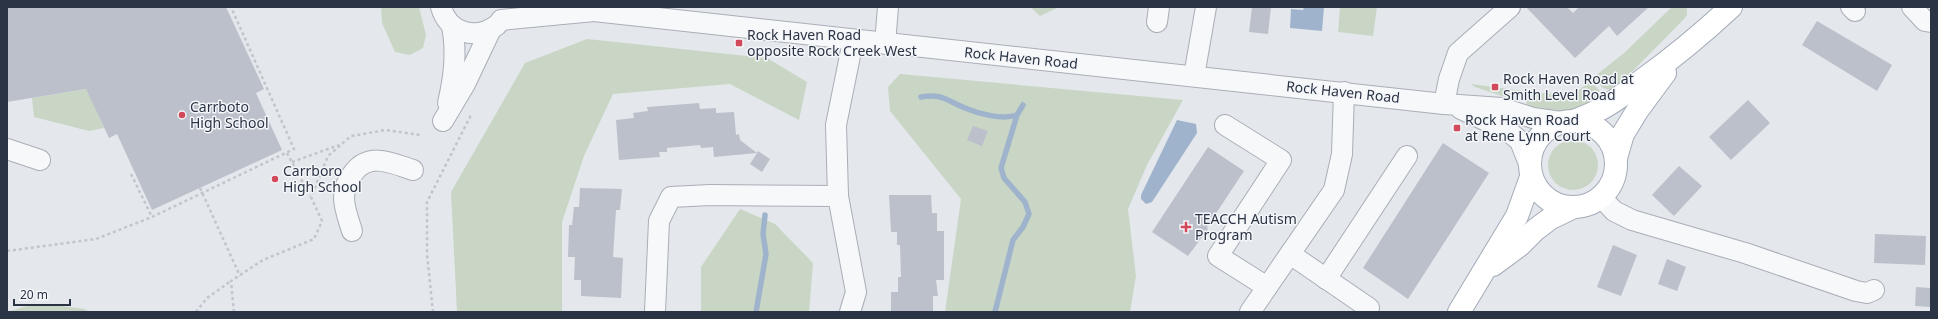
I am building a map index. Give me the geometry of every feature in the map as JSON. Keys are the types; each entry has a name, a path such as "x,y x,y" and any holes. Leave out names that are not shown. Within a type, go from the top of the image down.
{"main road":[{"path":"1482,273 1520,245 1551,218 1574,207 1588,204 1601,197 1610,186 1615,172 1616,158 1623,134 1637,111 1682,52 1726,8"},
{"path":"1459,312 1517,216 1530,171 1531,150 1537,138 1548,128 1596,113 1615,102 1682,52"},
{"path":"1569,121 1590,124 1603,132 1611,144 1616,158"},
{"path":"1530,171 1537,189 1547,199 1560,206 1574,207"}],"street":[{"path":"440,7 445,18 452,26 456,47 452,88 443,120 465,84 499,19"},
{"path":"885,44 888,7"},
{"path":"1194,76 1206,7"},
{"path":"1446,104 1449,79 1458,53 1510,7"},
{"path":"1912,7 1925,21 1931,22"},
{"name":"Rock Haven Road","path":"452,26 461,32 471,34 482,33 499,19 586,9 853,41 1194,76 1446,104 1502,108 1533,118 1569,121"},
{"path":"850,312 856,292 838,196 836,125 853,41"},
{"path":"1254,311 1267,287 1334,190 1342,154 1344,92"},
{"name":"Rock Haven Road","path":"1446,104 1508,131 1520,142 1530,171"},
{"path":"1225,125 1281,160 1218,256 1267,287"},
{"path":"7,149 40,160"},
{"path":"1326,279 1407,156"},
{"path":"352,231 344,198 348,180 360,164 373,160 386,161 414,170"},
{"path":"656,312 659,221 671,197 710,195 838,196"},
{"path":"1601,197 1614,211 1632,220 1745,253 1856,291 1867,293 1874,290"},
{"path":"1290,254 1369,308"}],"path":[{"path":"7,251 96,239 152,217 288,153 294,148 231,7"},
{"path":"433,312 427,254 427,202 475,108"},
{"path":"310,197 328,156 351,136 386,130 420,134"},
{"path":"292,162 342,144"},
{"path":"196,312 207,298 264,260 314,239 322,221 288,153"},
{"path":"131,174 152,217"},
{"path":"200,188 240,276"},
{"path":"232,281 234,312"}],"green space":[{"path":"381,7 419,7 426,35 423,48 410,55 395,52 382,23"},
{"path":"1030,7 1059,7 1040,16"},
{"path":"1340,7 1377,7 1373,36 1338,32"},
{"path":"1672,7 1687,7 1687,15 1613,91 1603,88 1594,77 1624,53"},
{"path":"587,39 767,58 807,82 799,120 730,84 613,94 584,156 562,222 562,312 457,312 451,192 525,63"},
{"path":"900,74 1183,100 1147,165 1128,209 1136,276 1130,312 945,312 961,199 890,111 888,87"},
{"path":"1590,81 1600,91 1602,101 1576,113 1552,113 1527,106 1525,95 1528,92 1569,95 1578,91"},
{"path":"1471,84 1523,91 1521,95 1514,100 1475,87"},
{"path":"87,89 104,128 89,131 34,117 32,98"},
{"path":"1573,140 1582,142 1593,151 1598,165 1596,174 1587,185 1573,190 1564,188 1553,179 1548,165 1550,156 1559,145"},
{"path":"740,209 775,224 813,263 809,312 701,312 701,267"},
{"path":"47,304 84,309 90,312 7,312 27,306"}],"water":[{"path":"1304,7 1324,7 1322,31 1290,28 1291,9 1303,10"},
{"path":"1177,120 1196,124 1197,133 1152,202 1146,204 1141,199 1141,195"}],"building":[{"name":"Carrboto High School","path":"7,7 226,7 264,89 256,93 282,150 152,210 117,134 109,138 86,89 7,102"},
{"path":"1252,7 1271,7 1268,34 1249,32"},
{"path":"1526,7 1567,7 1573,13 1579,7 1649,7 1617,36 1609,26 1575,58"},
{"path":"1817,21 1892,65 1877,91 1802,45"},
{"path":"1748,100 1770,123 1731,160 1709,137"},
{"path":"699,103 700,109 716,108 716,113 734,112 736,135 739,134 740,140 757,153 714,157 713,147 701,148 700,145 667,148 667,152 659,152 660,157 619,160 616,120 634,118 633,113 648,111 647,107"},
{"path":"973,126 988,131 982,146 967,140"},
{"path":"1443,143 1489,173 1408,299 1363,268"},
{"path":"1208,147 1244,171 1207,227 1208,229 1188,256 1152,232"},
{"path":"758,151 770,159 762,172 750,164"},
{"path":"1679,166 1702,186 1674,216 1652,195"},
{"path":"580,188 622,189 620,210 616,210 613,257 623,258 621,298 581,296 581,280 574,280 575,257 568,257 569,225 572,225 574,207 579,207"},
{"path":"889,195 931,195 932,213 937,213 937,231 944,231 944,280 936,280 938,296 933,296 933,312 891,312 891,292 898,292 898,277 901,277 900,245 897,245 897,232 891,232"},
{"path":"1875,234 1926,236 1925,265 1874,263"},
{"path":"1613,245 1637,255 1621,296 1597,287"},
{"path":"1667,259 1686,267 1677,291 1658,284"},
{"path":"1916,287 1931,288 1931,307 1915,306"}],"waterway":[{"path":"921,97 934,96 944,98 971,110 991,116 1005,117 1017,115"},
{"path":"995,312 1013,240 1023,227 1029,214 1025,202 1004,178 1001,168 1017,115 1023,105"},
{"path":"756,312 766,254 763,234 765,215"}],"place":[{"name":"Rock Haven Road opposite Rock Creek West","path":"739,43"},
{"name":"Rock Haven Road at Smith Level Road","path":"1495,87"},
{"name":"Carrboto High School","path":"182,115"},
{"name":"Rock Haven Road at Rene Lynn Court","path":"1457,128"},
{"name":"Carrboro High School","path":"275,179"},
{"name":"TEACCH Autism Program","path":"1186,227"}]}
